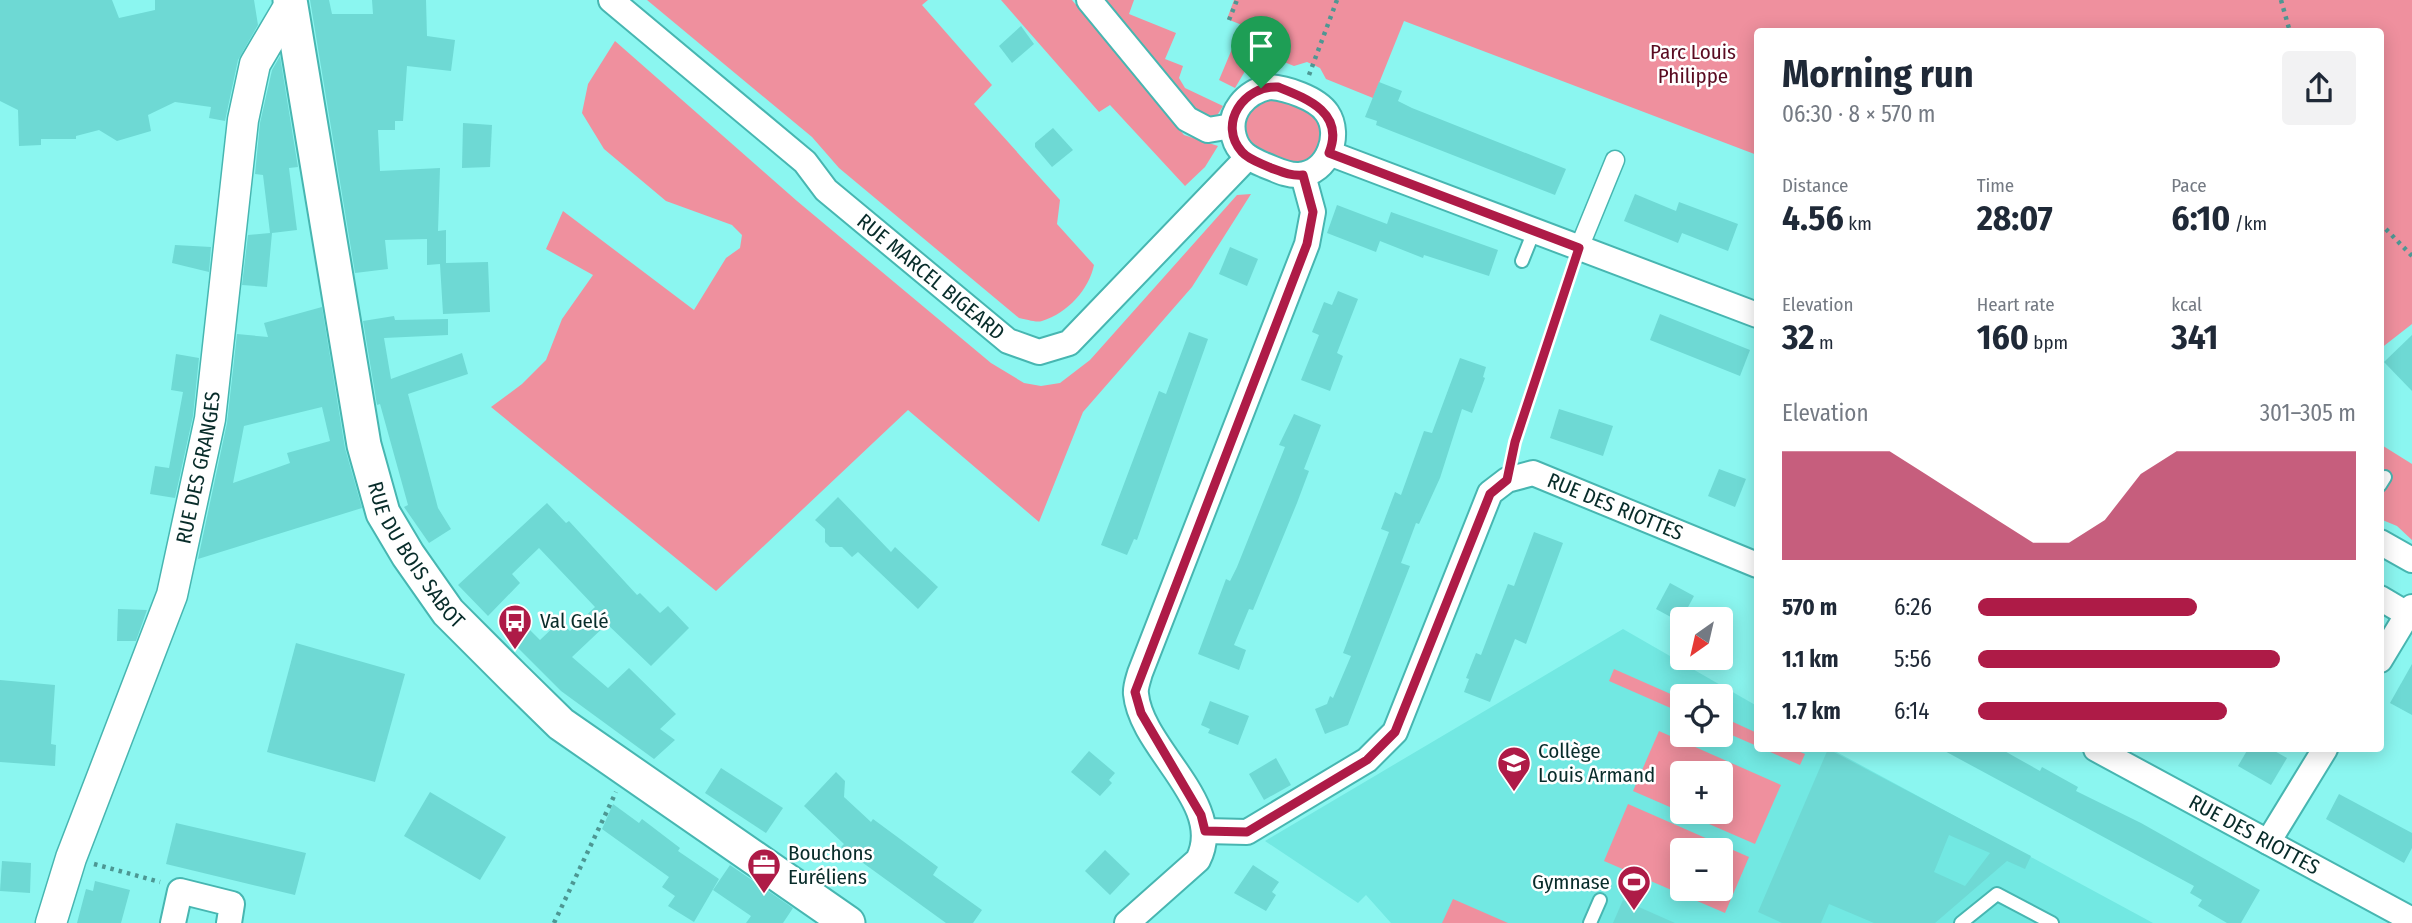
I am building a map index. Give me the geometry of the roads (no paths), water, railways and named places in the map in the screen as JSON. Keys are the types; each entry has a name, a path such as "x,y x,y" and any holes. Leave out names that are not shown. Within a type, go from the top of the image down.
{"main road":[{"name":"RUE DU BOIS SABOT","path":"291,1 364,445 383,513 408,555 448,612 561,724 848,923"}],"street":[{"name":"RUE MARCEL BIGEARD","path":"611,0 805,162 826,190 1008,341 1039,352 1069,343 1248,157"},
{"path":"1089,0 1187,119 1208,130 1232,126"},
{"name":"RUE DES GRANGES","path":"51,923 71,858 172,595 210,419 243,120 255,64 291,1"},
{"path":"1278,87 1322,108 1330,120 1333,136 1329,153 1317,168 1303,175 1287,174 1248,157 1237,145 1232,126 1240,104 1261,88 1278,87"},
{"path":"1329,153 1754,314"},
{"path":"1579,248 1615,160"},
{"path":"1127,923 1198,860 1205,846 1201,815 1141,713 1135,692 1307,244 1313,212 1303,175"},
{"name":"RUE DES RIOTTES","path":"1205,831 1247,832 1367,760 1395,732 1490,494 1507,480 1534,473 1754,564"},
{"path":"2384,544 2412,560"},
{"path":"2384,600 2411,613 2384,654"},
{"name":"RUE DES RIOTTES","path":"2102,752 2412,920"},
{"path":"2268,842 2323,752"},
{"path":"173,923 180,891 232,904 229,923"}],"lane":[{"path":"1522,261 1534,231"},
{"path":"1961,923 1997,894 2052,923"},
{"path":"1590,923 1600,900"}],"place":[{"name":"Val Gelé","path":"515,651"},
{"name":"Collège Louis Armand","path":"1514,793"},
{"name":"Bouchons Euréliens","path":"764,895"},
{"name":"Gymnase","path":"1634,912"}],"park label":[{"name":"Parc Louis Philippe","path":"1693,64"}]}
